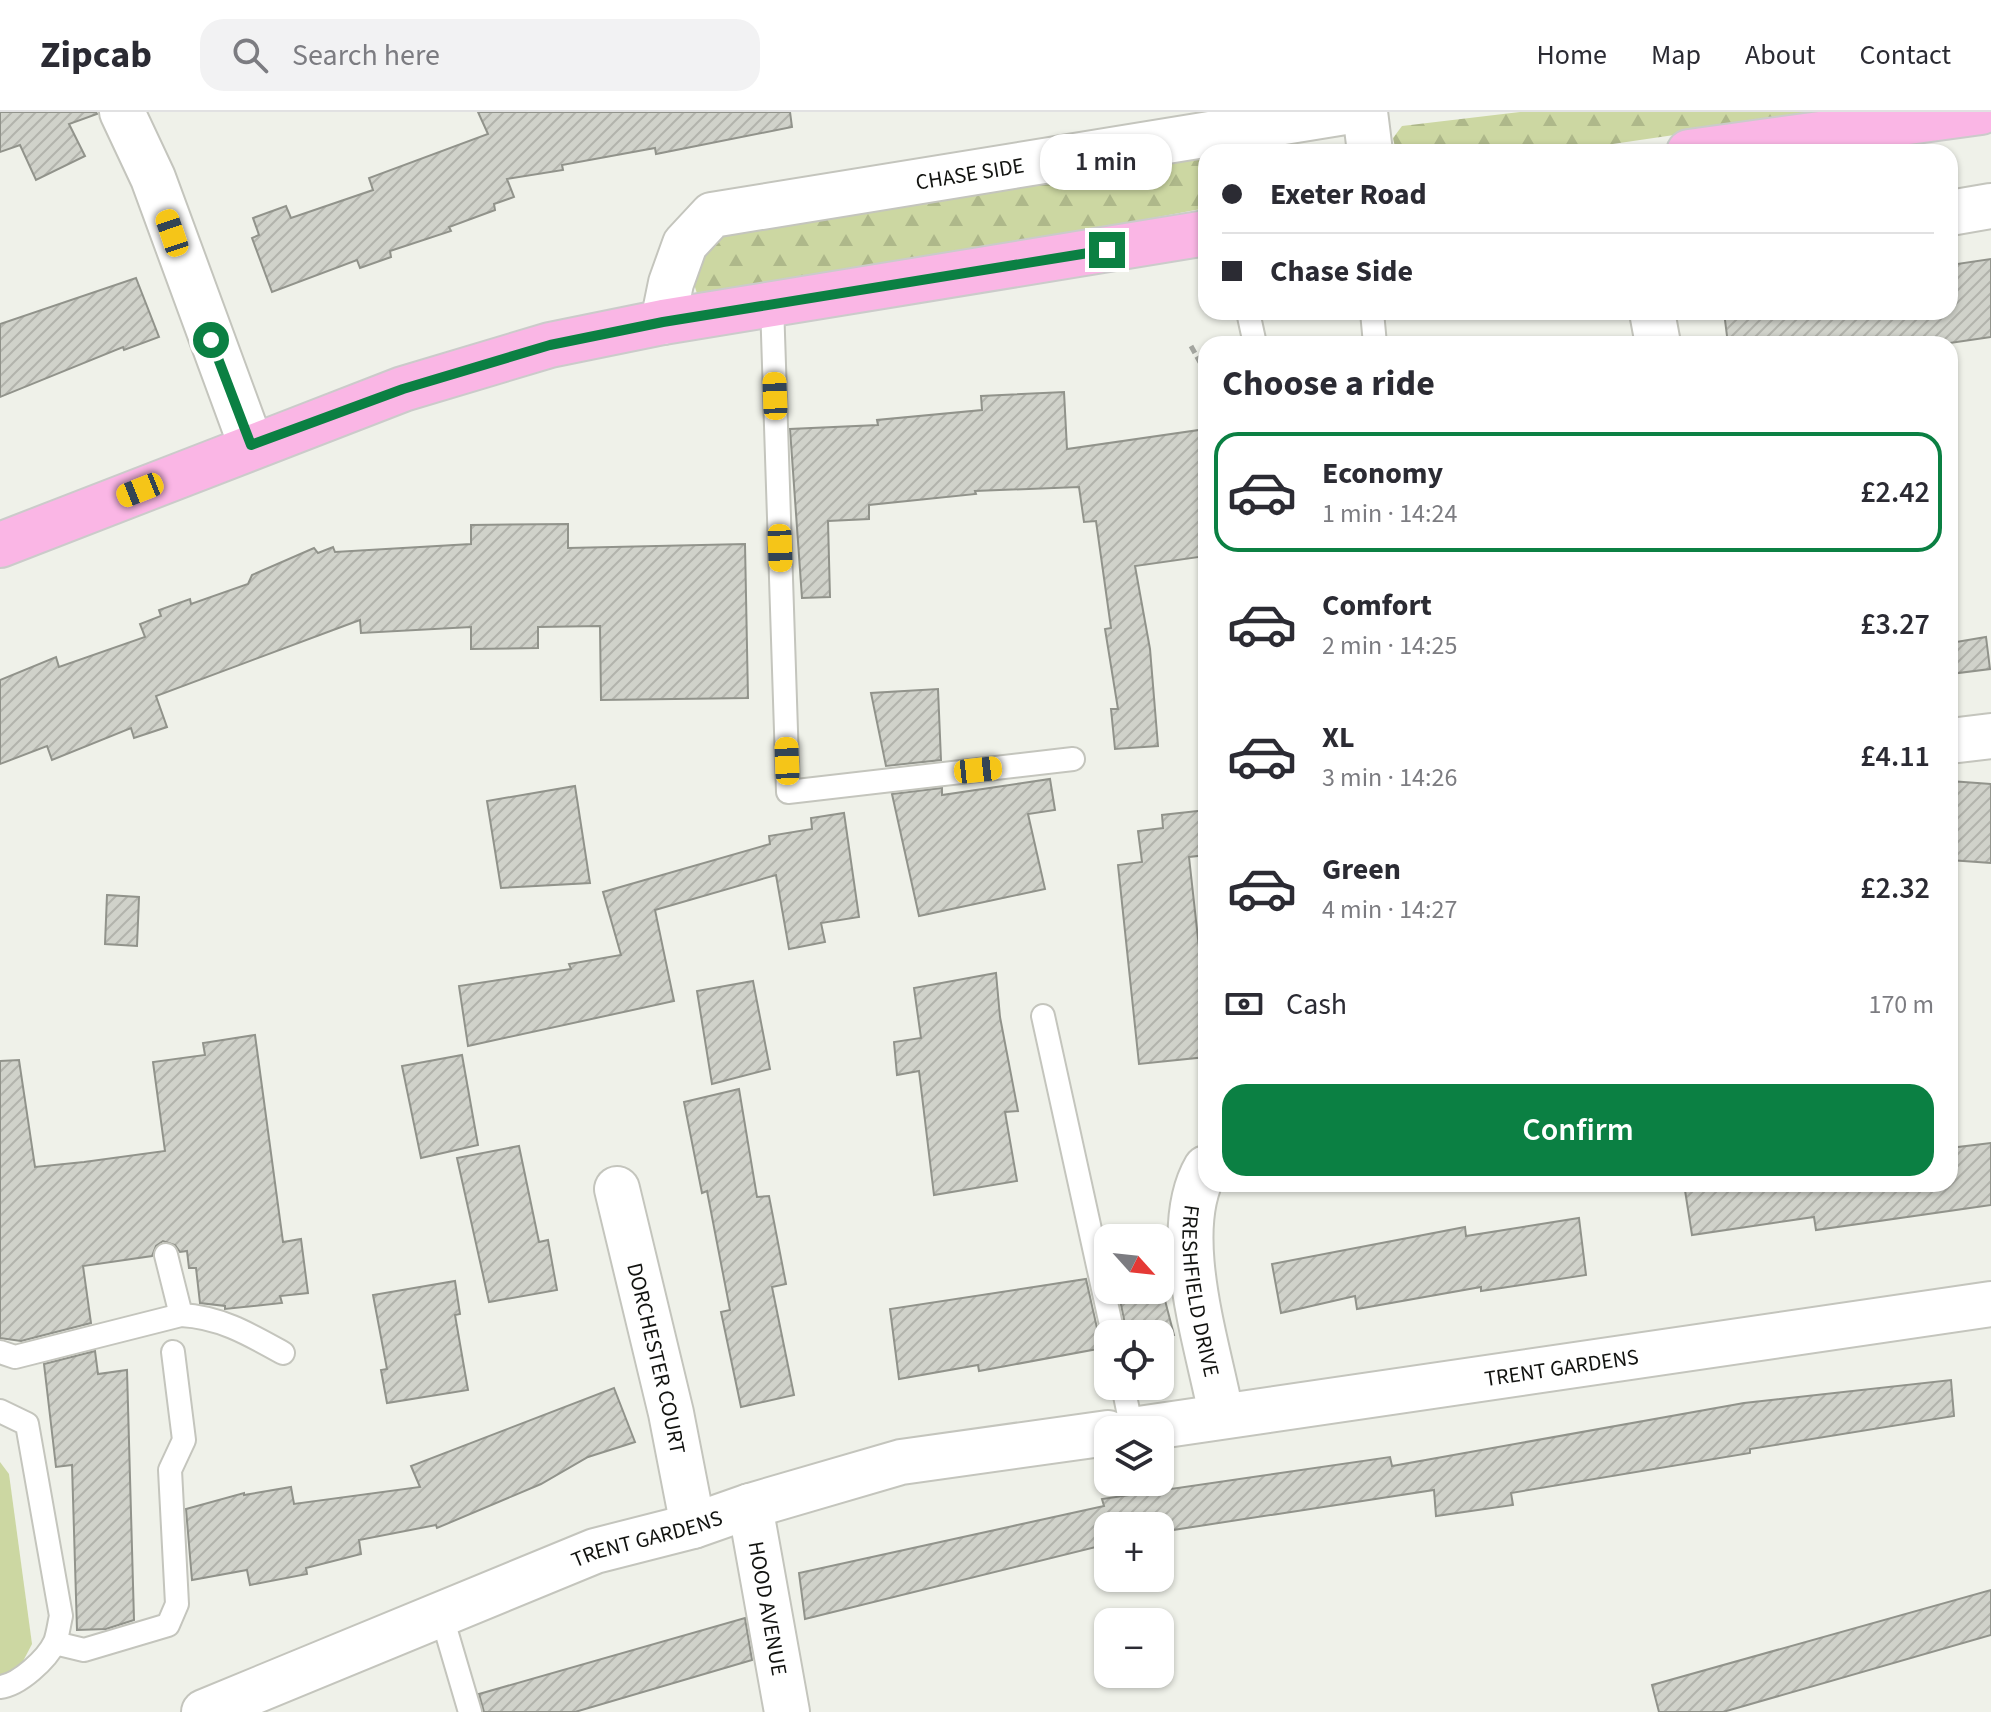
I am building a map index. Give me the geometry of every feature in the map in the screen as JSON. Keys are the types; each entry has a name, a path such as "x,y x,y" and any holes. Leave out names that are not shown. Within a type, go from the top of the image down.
{"main road":[{"path":"1747,144 1981,112"},
{"path":"0,545 251,445 403,389 550,345 663,322 1198,234"}],"street":[{"path":"122,112 153,178 251,445"},
{"name":"CHASE SIDE","path":"663,322 671,283 685,244 712,215 1301,127 1345,112"},
{"path":"1365,112 1369,144"},
{"path":"1958,212 1991,206"},
{"path":"1958,740 1991,736"},
{"name":"DORCHESTER COURT","path":"617,1189 671,1413 693,1526"},
{"name":"FRESHFIELD DRIVE","path":"1198,1190 1191,1209 1190,1255 1221,1414"},
{"name":"TRENT GARDENS","path":"1174,1422 1991,1304"},
{"name":"TRENT GARDENS","path":"204,1712 442,1617 595,1551 693,1526 901,1462 1094,1435"},
{"name":"HOOD AVENUE","path":"750,1506 787,1712"}],"lane":[{"path":"772,304 788,792 1073,759"},
{"path":"1043,1016 1110,1320"},
{"path":"166,1255 181,1315"},
{"path":"0,1352 15,1357 181,1315 226,1323 283,1353"},
{"path":"55,1643 84,1650 168,1625 177,1604 170,1470 184,1440 173,1352"},
{"path":"0,1411 27,1424 61,1616 55,1643 35,1666 8,1686 0,1687"},
{"path":"442,1617 470,1712"}],"path":[{"path":"1191,346 1198,359"}],"green space":[{"path":"1520,112 1832,112 1613,144 1394,144 1393,138 1402,126"},
{"path":"1198,155 1198,210 914,263 698,297 691,274 702,244 722,233"},
{"path":"0,1462 9,1474 32,1644 20,1667 0,1678"}],"building":[{"path":"0,112 97,114 69,124 85,156 36,180 20,145 0,152"},
{"path":"478,112 790,112 792,127 656,154 655,148 562,165 563,170 507,179 514,197 494,204 495,210 449,227 451,231 390,251 391,257 360,268 357,260 272,292 252,238 259,235 253,218 286,206 291,218 373,190 369,178 488,134"},
{"path":"1991,259 1991,337 1958,342 1958,336 1727,336 1725,320 1958,320 1958,264"},
{"path":"136,278 159,337 124,350 123,347 0,397 0,324"},
{"path":"1064,392 1067,449 1198,430 1198,557 1135,566 1150,649 1158,746 1115,749 1111,709 1118,709 1105,629 1111,628 1096,521 1084,522 1079,487 975,491 976,494 869,505 869,519 828,521 830,597 802,598 790,429 878,425 877,420 982,410 981,396"},
{"path":"568,524 568,548 745,544 748,698 601,700 600,626 538,627 538,648 471,649 471,627 361,633 360,620 156,696 167,727 134,738 131,728 52,760 47,746 0,764 0,680 56,657 59,667 145,637 140,624 161,616 159,610 190,599 191,604 248,584 252,575 314,548 318,553 333,547 335,552 471,544 471,525"},
{"path":"1986,637 1990,669 1958,673 1958,642"},
{"path":"938,689 941,760 886,766 871,693"},
{"path":"1050,779 1055,810 1028,814 1045,889 919,916 892,794 942,788 942,795"},
{"path":"1958,782 1991,784 1991,863 1958,861"},
{"path":"575,786 590,883 501,888 487,801"},
{"path":"1198,811 1198,856 1189,857 1198,939 1198,1058 1139,1064 1118,865 1142,862 1138,831 1163,828 1162,815"},
{"path":"844,813 859,917 821,923 825,942 789,949 776,875 655,910 674,1001 468,1046 459,986 571,969 569,964 621,955 603,892 770,844 769,836 812,829 811,818"},
{"path":"107,895 139,897 137,946 105,944"},
{"path":"996,973 1000,1017 1018,1111 1005,1112 1017,1181 934,1195 919,1071 897,1075 894,1042 921,1038 914,988"},
{"path":"753,981 770,1069 712,1084 697,991"},
{"path":"255,1035 283,1242 301,1239 308,1293 280,1296 282,1303 225,1309 225,1306 200,1303 196,1268 189,1268 187,1251 180,1252 175,1245 163,1241 156,1246 152,1256 83,1266 91,1323 21,1341 0,1338 0,1061 19,1060 35,1167 165,1151 153,1062 205,1055 203,1043"},
{"path":"462,1055 478,1145 421,1158 402,1066"},
{"path":"739,1089 757,1197 769,1196 786,1284 772,1287 794,1395 741,1407 721,1312 730,1310 707,1191 702,1193 684,1102"},
{"path":"1991,1143 1991,1205 1816,1230 1814,1217 1692,1235 1685,1192 1958,1192 1958,1147"},
{"path":"519,1146 539,1242 548,1240 557,1290 489,1302 457,1158"},
{"path":"1579,1218 1586,1275 1481,1291 1481,1287 1357,1309 1355,1296 1281,1313 1272,1264 1465,1227 1466,1236"},
{"path":"1086,1279 1095,1320 1094,1350 979,1371 978,1365 899,1379 890,1309"},
{"path":"455,1281 460,1314 455,1315 468,1390 387,1403 381,1370 387,1369 373,1295"},
{"path":"1121,1304 1166,1304 1170,1320 1124,1320"},
{"path":"95,1351 98,1374 127,1370 134,1620 106,1629 77,1630 72,1465 56,1467 44,1364"},
{"path":"1951,1380 1954,1416 1750,1449 1750,1453 1511,1493 1513,1505 1436,1516 1434,1490 1174,1530 1174,1512 1094,1512 1094,1547 805,1619 799,1573 1104,1506 1102,1499 1174,1496 1174,1488 1390,1457 1392,1466 1744,1403"},
{"path":"614,1388 635,1442 588,1457 541,1484 437,1528 436,1525 359,1540 361,1554 306,1568 307,1574 250,1585 247,1570 192,1580 186,1509 244,1493 291,1487 294,1504 420,1487 411,1466"},
{"path":"1991,1590 1991,1635 1723,1712 1659,1712 1652,1685"},
{"path":"745,1618 752,1660 575,1712 484,1712 479,1694"}],"route":[{"path":"211,340 251,445 403,389 550,345 663,322 1107,250"}]}
